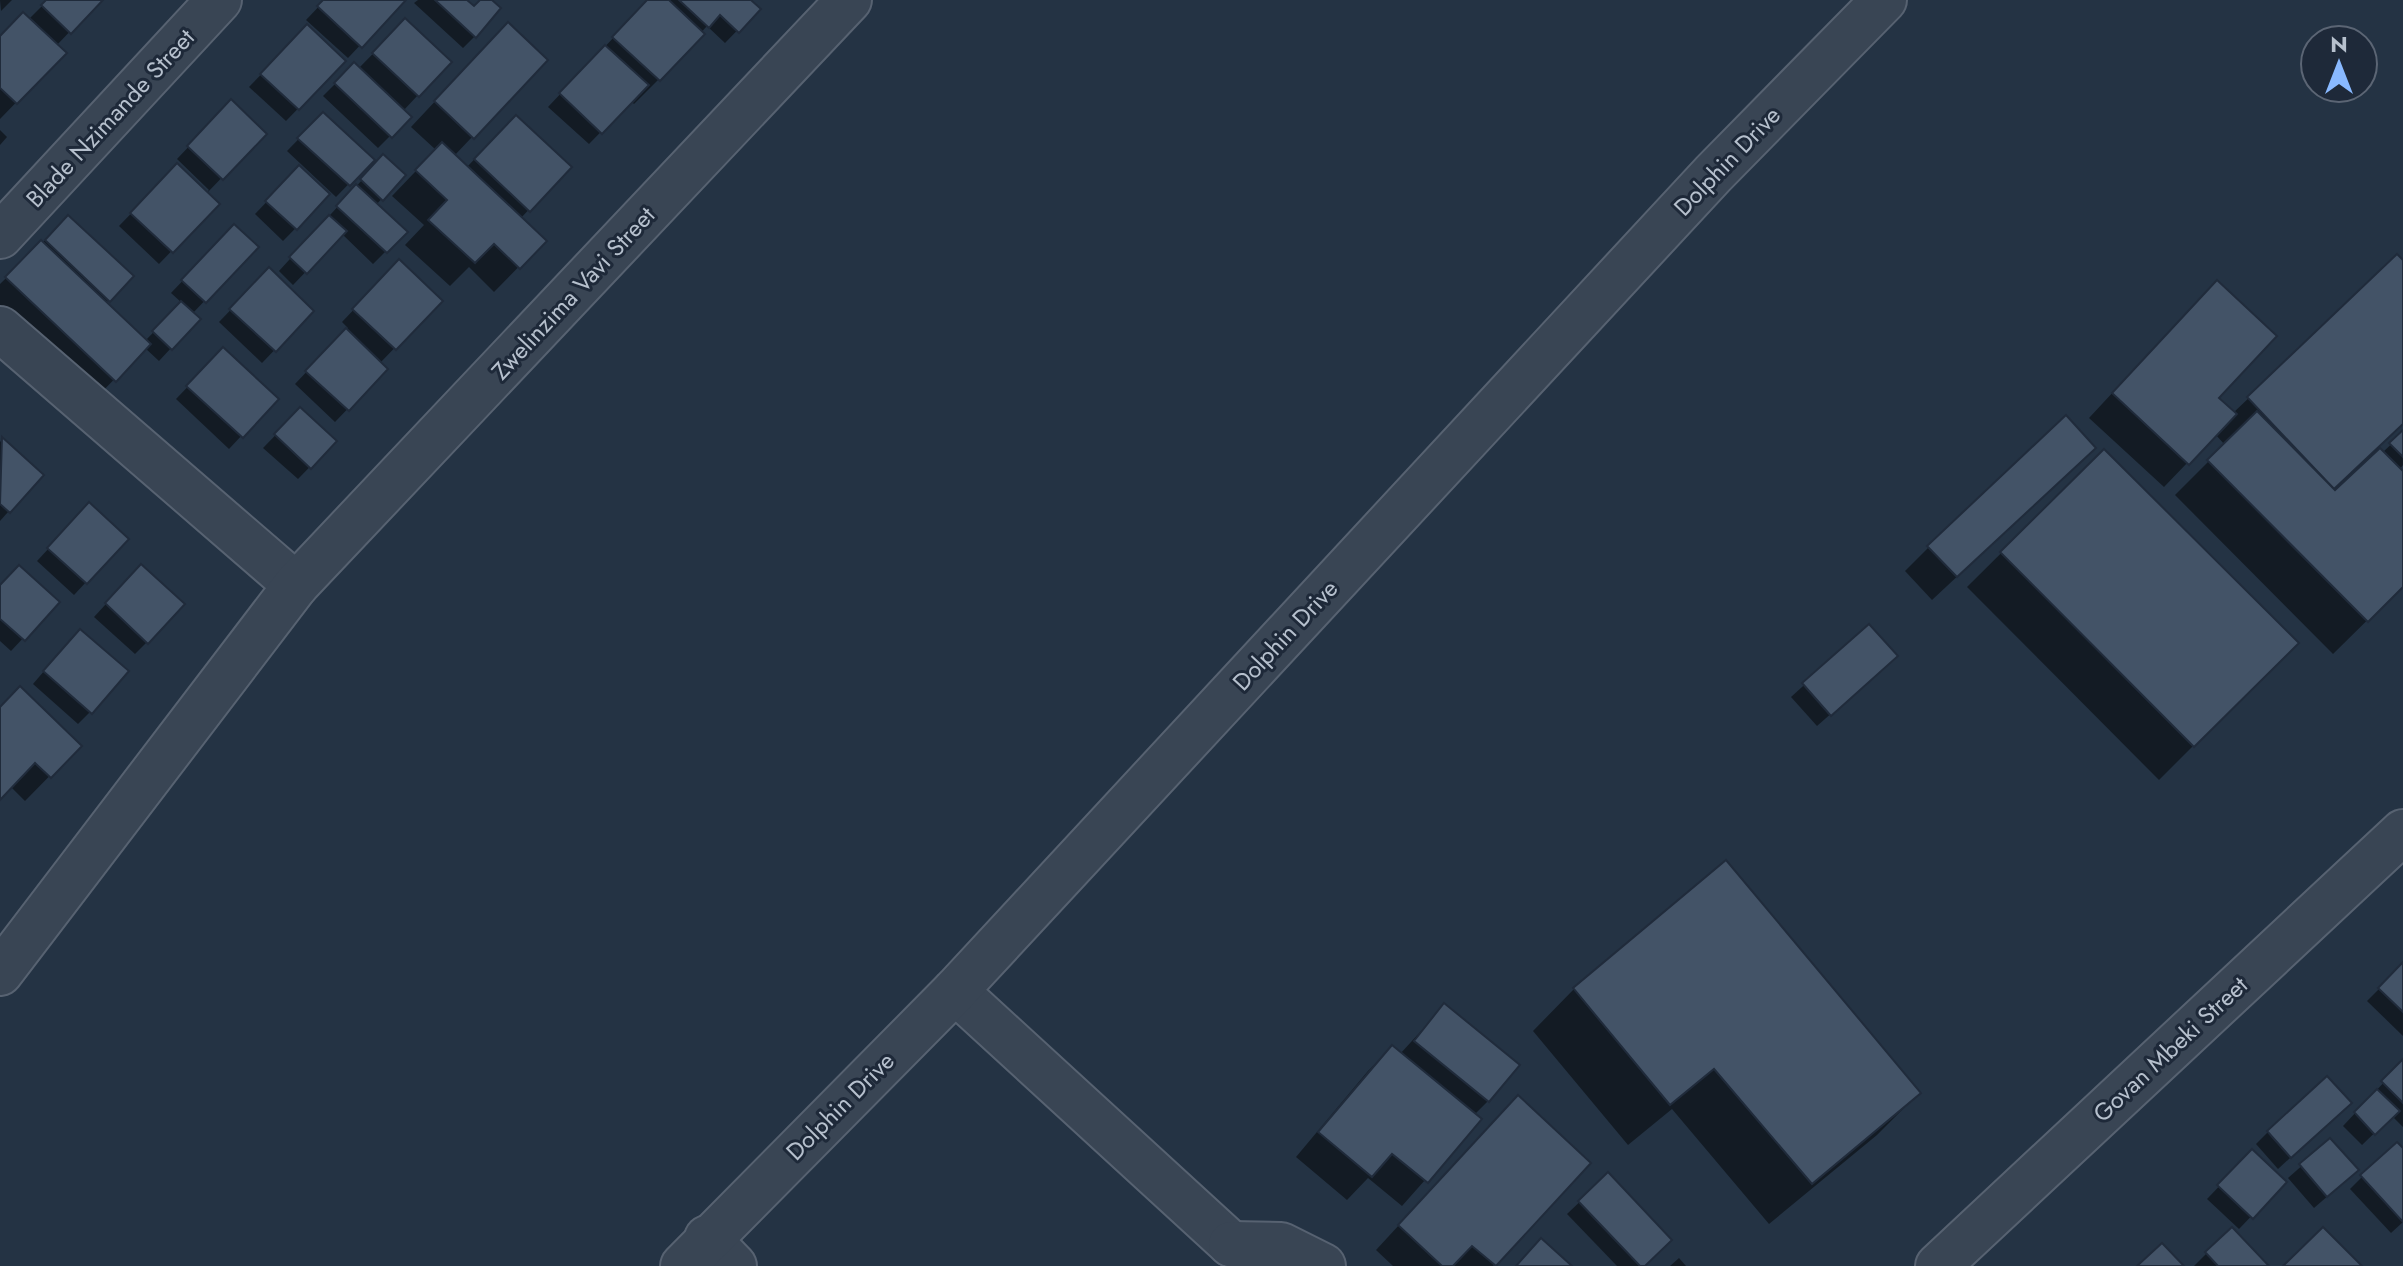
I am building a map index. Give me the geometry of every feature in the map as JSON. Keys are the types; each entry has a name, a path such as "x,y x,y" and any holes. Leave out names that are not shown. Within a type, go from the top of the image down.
{"street":[{"name":"Blade Nzimande Street","path":"0,236 219,0"},
{"name":"Zwelinzima Vavi Street","path":"5,959 296,585 849,0"},
{"name":"Dolphin Drive","path":"708,1257 1713,174 1884,0"},
{"path":"0,329 296,585"},
{"name":"Govan Mbeki Street","path":"1938,1266 2403,832"},
{"path":"955,991 1220,1255 1281,1245 1323,1266"}],"building":[{"path":"46,0 103,0 71,34 41,5"},
{"path":"323,0 406,0 362,48 317,6"},
{"path":"435,0 467,0 474,6 480,0 492,0 501,8 476,38"},
{"path":"647,0 669,0 705,34 660,81 612,37"},
{"path":"679,0 751,0 761,9 739,33 720,15 709,28"},
{"path":"23,12 67,53 17,104 0,88 0,36"},
{"path":"405,18 452,62 419,97 372,53"},
{"path":"508,22 548,60 474,139 434,101"},
{"path":"307,24 346,61 299,110 260,74"},
{"path":"605,45 649,85 602,134 559,93"},
{"path":"354,62 412,117 392,138 334,83"},
{"path":"231,99 267,134 223,180 187,146"},
{"path":"323,112 375,160 350,186 297,138"},
{"path":"516,115 572,167 530,212 474,159"},
{"path":"442,142 547,241 520,269 494,244 475,263 428,220 447,200 415,170"},
{"path":"383,154 406,175 383,201 360,179"},
{"path":"177,163 220,204 173,253 130,213"},
{"path":"299,165 330,194 297,230 265,201"},
{"path":"356,184 408,232 387,253 336,206"},
{"path":"68,215 134,276 110,302 45,240"},
{"path":"329,215 347,231 307,274 289,257"},
{"path":"234,224 259,247 206,303 181,280"},
{"path":"41,240 151,344 116,382 5,277"},
{"path":"2397,254 2403,260 2403,424 2334,489 2247,397"},
{"path":"399,259 443,301 396,350 352,309"},
{"path":"269,267 314,311 276,352 229,309"},
{"path":"2217,280 2277,336 2219,398 2237,414 2189,465 2112,393"},
{"path":"181,301 201,319 172,350 152,331"},
{"path":"346,328 388,369 349,411 305,371"},
{"path":"223,347 279,399 243,438 186,386"},
{"path":"300,407 337,441 311,469 274,434"},
{"path":"2257,411 2335,490 2380,448 2403,471 2403,587 2368,622 2207,460"},
{"path":"2066,415 2096,448 1957,577 1927,546"},
{"path":"2403,430 2403,457 2389,443"},
{"path":"2,437 44,475 10,513 0,504"},
{"path":"2104,449 2299,643 2194,747 2000,552"},
{"path":"89,502 129,539 87,584 47,548"},
{"path":"141,564 185,604 148,644 105,603"},
{"path":"19,565 60,602 25,641 0,619 0,585"},
{"path":"1869,624 1898,656 1831,716 1802,683"},
{"path":"80,629 129,671 92,714 43,671"},
{"path":"20,686 82,746 51,778 35,763 0,800 0,707"},
{"path":"1726,860 1921,1093 1812,1184 1714,1069 1670,1105 1573,988"},
{"path":"2403,962 2403,1012 2378,988"},
{"path":"1444,1003 1520,1065 1489,1102 1414,1041"},
{"path":"1392,1045 1482,1119 1428,1183 1392,1154 1372,1177 1318,1132"},
{"path":"2403,1059 2403,1103 2381,1081"},
{"path":"2327,1076 2352,1103 2291,1158 2267,1131"},
{"path":"2377,1089 2400,1111 2375,1135 2354,1112"},
{"path":"1518,1095 1591,1163 1496,1266 1472,1246 1453,1266 1442,1266 1398,1225"},
{"path":"2330,1138 2359,1170 2327,1197 2299,1164"},
{"path":"2397,1142 2403,1148 2403,1222 2360,1175"},
{"path":"2252,1149 2287,1182 2253,1219 2217,1185"},
{"path":"1608,1172 1672,1240 1645,1266 1640,1266 1578,1201"},
{"path":"2232,1227 2269,1266 2218,1266 2205,1252"},
{"path":"2323,1227 2362,1266 2283,1266"},
{"path":"1541,1238 1572,1266 1516,1266"},
{"path":"2162,1243 2184,1266 2137,1266"}]}
